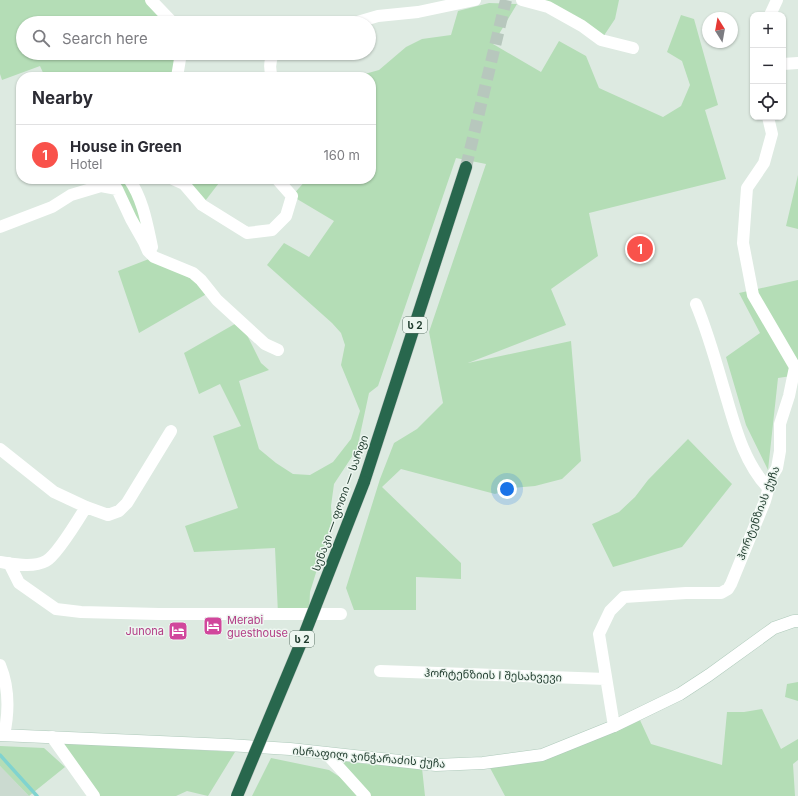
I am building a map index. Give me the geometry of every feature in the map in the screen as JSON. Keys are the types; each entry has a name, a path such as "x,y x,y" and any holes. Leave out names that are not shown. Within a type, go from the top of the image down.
{"highway":[{"name":"სენაკი — ფოთი — სარფი","path":"237,796 303,638 364,482 466,168"}],"street":[{"path":"151,0 166,16"},
{"path":"376,17 418,12 475,0"},
{"path":"522,0 548,7 582,26 601,40 633,48"},
{"path":"771,12 776,0"},
{"path":"178,72 180,60"},
{"path":"270,60 271,72"},
{"path":"786,64 798,63"},
{"name":"ჰორტენზიას ქუჩა","path":"614,726 599,634 610,611 624,597 686,593 721,593 728,589 762,508 772,476 777,468 780,451 780,424 789,396 795,367 753,295 743,243 747,188 764,163 772,134 769,120"},
{"path":"133,184 136,188 143,208 154,257"},
{"path":"184,184 202,205 247,232 272,230 286,216 292,196 282,184"},
{"path":"0,227 52,207 71,195 101,186 117,189 148,251 154,257 193,273 201,280 217,300 265,344 278,350"},
{"path":"696,304 705,325 743,449 758,478 768,488"},
{"path":"0,449 54,492 86,507 108,515 119,511 127,503 171,431"},
{"path":"4,562 35,565 46,561 54,554 86,507"},
{"path":"4,562 19,583 56,609 81,612 159,614 341,614"},
{"name":"ისრაფილ ჯინჭარაძის ქუჩა","path":"2,735 228,745 326,753 436,765 483,763 542,755 614,726 680,694 774,628 797,623"},
{"path":"0,664 5,677 8,718 2,735"},
{"name":"ჰორტენზიის I შესახვევი","path":"380,671 606,680"},
{"path":"52,738 94,796"},
{"path":"326,753 365,796"}],"shaded area":[{"path":"0,766 29,796 0,796"}],"green space":[{"path":"0,0 151,0 165,16 16,16 16,60 180,60 178,72 43,72 40,66 24,72 16,72 16,75 2,80 0,74"},
{"path":"522,0 619,0 615,19 601,40"},
{"path":"489,3 517,4 493,44 541,72 559,41 586,56 599,88 663,117 681,106 690,85 682,61 667,52 681,15 694,19 718,105 705,110 726,179 589,213 598,256 551,289 566,325 468,363 571,341 581,461 562,479 535,486 512,488 495,494 401,469 382,487 461,563 461,579 416,577 416,610 354,610 346,588 380,479 394,443 417,429 443,403 429,332 486,164 456,158 378,386 369,393 357,449 334,484 331,506 332,521 310,592 309,614 278,614 275,548 194,552 185,526 238,508 213,436 241,426 220,384 199,394 184,353 240,321 261,363 269,370 239,381 259,449 276,463 293,474 310,475 333,462 351,439 360,411 341,365 345,345 341,333 332,323 267,265 284,243 309,257 334,221 292,196 303,184 376,184 376,72 372,72 379,70 406,47 422,39 451,35 458,11"},
{"path":"798,175 798,229 786,226"},
{"path":"103,184 131,184 154,257 122,198 101,186"},
{"path":"179,184 218,184 202,205"},
{"path":"154,257 162,259 210,292 139,333 118,271"},
{"path":"798,280 798,375 778,378 768,470 746,425 726,357 760,333 739,293"},
{"path":"688,439 732,484 682,547 613,567 592,524 619,512 635,497 648,480"},
{"path":"798,682 798,701 785,697 787,684"},
{"path":"762,709 781,749 798,739 798,760 793,764 795,796 505,796 489,766 639,718 651,744 722,765 727,712 744,712"},
{"path":"62,742 235,752 208,796 187,791 176,796 99,796"},
{"path":"0,746 44,748 65,767 29,796 0,766"},
{"path":"271,758 329,770 343,779 357,796 252,796"},
{"path":"337,759 365,764 422,768 425,796 371,796"}],"waterway":[{"path":"0,755 37,796"}],"tunnel":[{"path":"466,167 506,0"}],"place":[{"name":"House in Green","path":"640,249"},
{"name":"Merabi guesthouse","path":"213,626"},
{"name":"Junona","path":"178,631"}]}
